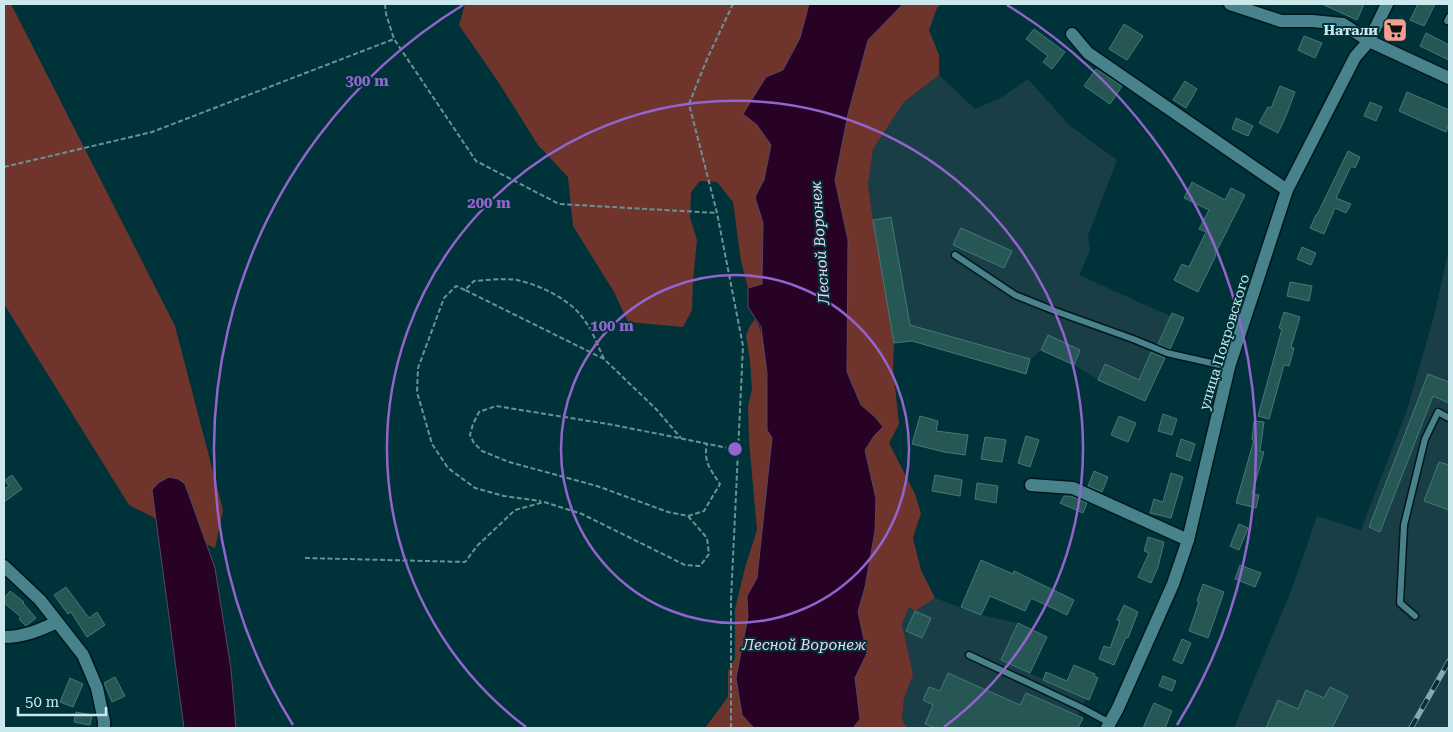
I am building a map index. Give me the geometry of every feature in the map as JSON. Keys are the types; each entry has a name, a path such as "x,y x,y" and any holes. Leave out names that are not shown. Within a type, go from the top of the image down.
{"street":[{"path":"1230,4 1281,21 1312,20 1343,24 1369,41 1449,78"},
{"name":"улица Покровского","path":"1109,726 1173,584 1188,540 1229,368 1288,190 1355,57 1369,41 1387,4"},
{"path":"1072,34 1088,53 1288,190"},
{"path":"1031,485 1073,488 1188,540"},
{"path":"4,566 40,600 83,655 97,688 104,728"},
{"path":"4,637 38,632 57,622"}],"lane":[{"path":"954,255 1015,295 1167,353 1229,368"},
{"path":"1415,616 1400,603 1404,525 1425,439 1438,412 1449,418"},
{"path":"969,655 1082,708 1109,726"}],"path":[{"path":"385,4 386,14 394,39 476,160 559,204 717,213"},
{"path":"731,728 731,600 743,346 717,213 689,104 707,58 733,4"},
{"path":"4,167 152,132 394,39"},
{"path":"465,290 474,281 499,279 516,280 542,288 564,300 585,320 604,359"},
{"path":"681,438 656,409 604,359 456,286 444,298 418,368 417,392 432,444 448,468 475,488 504,496 544,502 582,514 685,565 700,566 709,554 707,538 688,516"},
{"path":"707,444 705,454 707,463 720,484 704,511 688,516 668,512 597,486 509,462 482,451 474,443 470,435 479,412 496,406 614,425 738,450"},
{"path":"305,558 466,562 477,546 515,510 544,502"}],"shaded area":[{"path":"4,4 11,4 175,326 223,510 215,548 129,505 4,304"},
{"path":"465,4 809,4 800,38 783,70 766,77 757,125 771,145 764,180 755,197 763,223 762,284 748,288 741,261 733,202 717,182 700,181 691,192 690,218 697,240 692,310 683,327 628,322 614,292 573,226 568,177 538,145 499,83 459,25"},
{"path":"903,4 941,4 937,8 929,30 939,55 939,75 904,102 873,149 868,185 894,343 893,368 899,424 889,443 915,494 921,513 913,538 921,570 935,598 915,611 909,607 902,624 913,675 904,698 902,719 907,728 853,728 860,719 855,678 867,653 858,612 865,587 875,531 876,499 865,450 874,436 883,427 861,405 847,372 848,240 835,180 848,114 868,40"},
{"path":"939,75 975,109 1002,97 1028,79 1069,125 1117,160 1088,236 1090,251 1079,275 1170,316 1172,313 1184,318 1145,401 1098,380 1074,365 1041,350 1031,359 1026,374 912,341 894,343 868,185 873,149 904,102"},
{"path":"1449,249 1449,728 1234,728 1293,586 1317,516 1361,530 1407,410 1434,316"},
{"path":"755,319 760,329 765,356 767,430 772,438 757,578 747,596 748,617 742,715 754,728 705,728 728,697 728,671 735,658 735,609 757,530 749,441 748,406 752,389 746,335"},
{"path":"935,598 981,615 1018,623 1001,660 1086,699 1078,716 1083,718 1078,728 907,728 902,719 904,698 913,675 902,624 909,607 915,611"}],"water":[{"name":"Лесной Воронеж","path":"809,4 903,4 868,40 848,114 835,180 848,240 847,372 861,405 883,427 874,436 865,450 876,499 875,531 865,587 858,612 867,653 855,678 860,719 853,728 754,728 742,715 736,678 748,617 747,596 757,578 772,438 767,430 767,373 761,327 748,307 748,288 762,284 763,223 755,197 764,180 771,145 757,125 743,114 766,77 783,70 800,38"},
{"path":"169,477 178,479 185,484 215,568 231,669 236,728 184,728 152,490 158,483"}],"building":[{"path":"1322,4 1364,4 1357,20"},
{"path":"1418,4 1435,4 1424,26 1410,20"},
{"name":"Натали","path":"1393,20 1404,26 1397,41 1385,34"},
{"path":"1124,24 1143,36 1127,60 1109,49"},
{"path":"1034,29 1065,52 1052,69 1043,62 1048,56 1026,39"},
{"path":"1426,33 1449,45 1449,60 1420,46"},
{"path":"1304,36 1322,43 1315,58 1298,50"},
{"path":"1096,69 1122,86 1110,104 1084,86"},
{"path":"1185,81 1197,89 1186,108 1173,100"},
{"path":"1280,86 1295,92 1278,133 1259,123 1268,107 1271,108"},
{"path":"1407,92 1449,110 1449,124 1446,132 1399,111"},
{"path":"1370,102 1382,107 1376,121 1364,116"},
{"path":"1236,118 1253,126 1248,136 1232,129"},
{"path":"1348,151 1360,157 1355,168 1351,166 1336,198 1351,204 1346,213 1335,208 1324,234 1310,228"},
{"path":"1192,182 1225,200 1231,188 1245,195 1198,292 1174,280 1182,264 1189,267 1206,232 1199,229 1209,210 1184,198"},
{"path":"891,217 910,325 1030,359 1026,374 912,341 894,343 873,220"},
{"path":"961,228 1012,251 1004,268 953,245"},
{"path":"1302,247 1316,253 1311,265 1297,259"},
{"path":"1290,282 1312,286 1309,301 1287,296"},
{"path":"1284,312 1300,317 1291,347 1294,348 1289,366 1284,365 1269,419 1258,416 1282,329 1279,328"},
{"path":"1172,313 1184,318 1170,349 1158,344"},
{"path":"1048,335 1080,350 1074,365 1041,350"},
{"path":"1151,352 1165,358 1145,401 1098,380 1105,364 1139,380"},
{"path":"1428,374 1449,382 1449,403 1433,396 1380,532 1369,527"},
{"path":"1163,414 1177,419 1172,435 1158,431"},
{"path":"920,416 938,421 936,431 968,435 965,455 912,444"},
{"path":"1119,416 1136,423 1128,442 1111,435"},
{"path":"1254,421 1264,422 1260,451 1264,452 1252,494 1259,495 1256,508 1236,503 1254,440 1252,440"},
{"path":"1026,436 1039,440 1030,467 1018,463"},
{"path":"985,437 1006,440 1002,462 981,459"},
{"path":"1181,439 1195,444 1190,461 1176,456"},
{"path":"1439,462 1449,465 1449,510 1424,501"},
{"path":"1094,471 1108,477 1102,492 1088,486"},
{"path":"1171,473 1183,477 1171,518 1150,513 1154,499 1163,502"},
{"path":"12,475 22,489 4,502 4,489 9,486 5,480"},
{"path":"935,475 962,480 960,496 932,491"},
{"path":"977,483 998,486 996,503 975,499"},
{"path":"1064,496 1071,496 1087,503 1083,513 1060,503"},
{"path":"1239,524 1248,528 1239,550 1230,546"},
{"path":"1148,537 1164,542 1158,567 1151,583 1138,577 1149,553 1144,551"},
{"path":"981,560 1013,574 1014,571 1074,600 1067,615 1031,598 1025,611 990,596 981,615 961,607"},
{"path":"1240,565 1261,573 1255,587 1235,579"},
{"path":"1203,584 1224,592 1208,638 1189,631"},
{"path":"66,587 89,618 97,612 105,625 87,637 71,612 68,614 54,595"},
{"path":"10,591 24,602 36,618 26,626 19,619 21,617 4,603 4,598"},
{"path":"1124,605 1138,612 1128,638 1126,637 1114,665 1099,659 1104,646 1110,648 1120,621 1117,620"},
{"path":"915,611 931,618 922,638 906,631"},
{"path":"1018,623 1047,637 1030,673 1001,660"},
{"path":"1182,639 1191,643 1182,664 1173,660"},
{"path":"1074,665 1095,674 1094,676 1098,678 1089,700 1043,680 1046,672 1067,681"},
{"path":"948,673 1020,705 1026,693 1083,718 1078,728 936,728 925,724 933,705 923,700 929,687 940,691"},
{"path":"1163,676 1176,681 1172,691 1159,686"},
{"path":"115,677 125,696 112,702 104,683"},
{"path":"70,678 83,684 73,707 60,702"},
{"path":"1330,687 1348,696 1332,728 1266,728 1278,700 1298,709 1306,690 1324,698"},
{"path":"1154,703 1172,711 1165,728 1143,728"},
{"path":"76,712 92,715 90,725 74,722"}],"railway":[{"path":"1411,728 1449,661"}],"place":[{"name":"Натали","path":"1395,30"}]}
